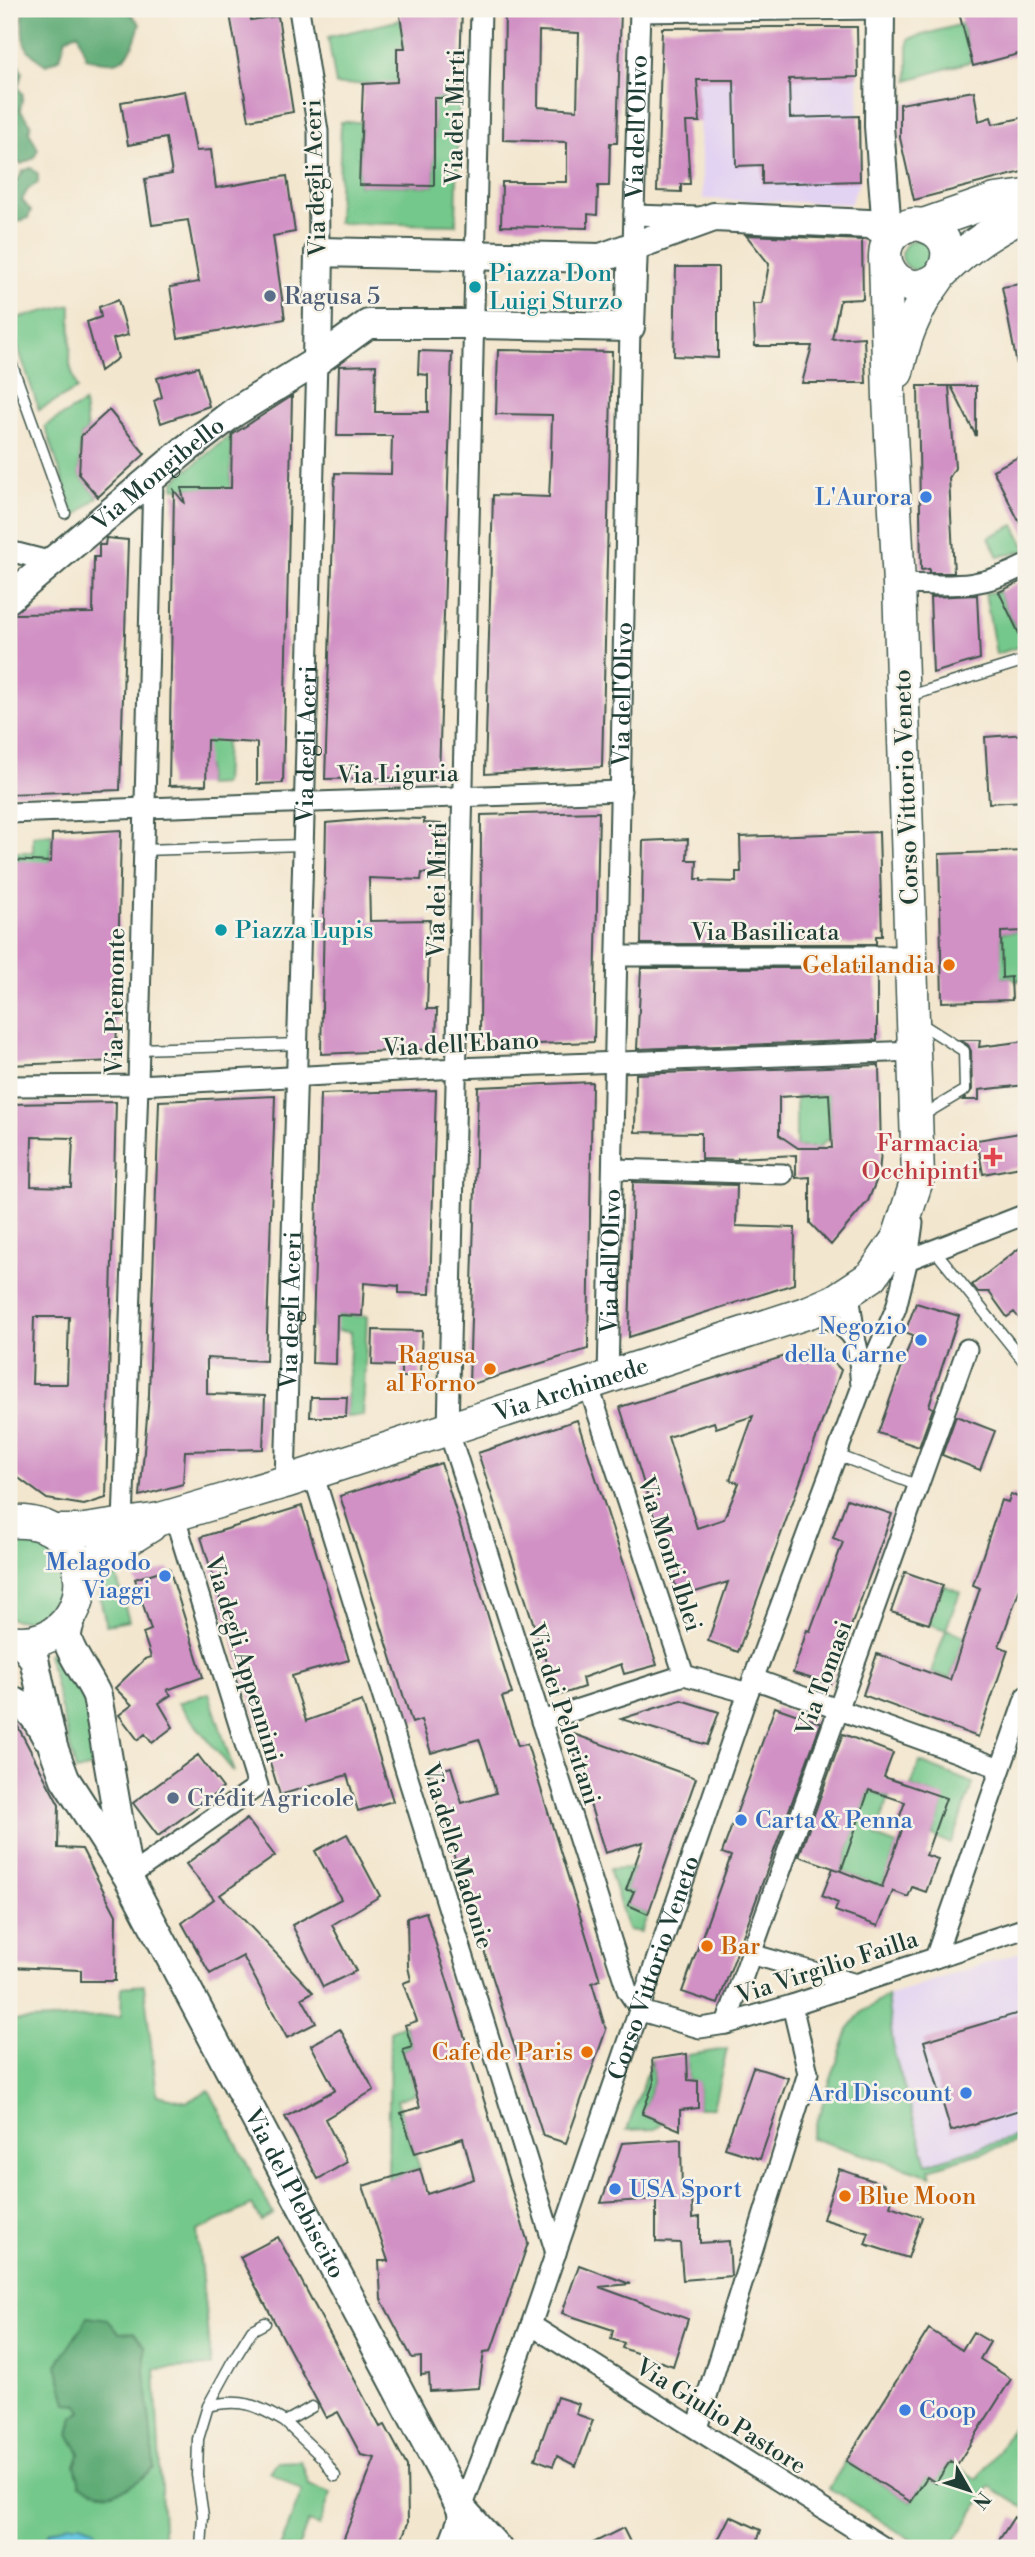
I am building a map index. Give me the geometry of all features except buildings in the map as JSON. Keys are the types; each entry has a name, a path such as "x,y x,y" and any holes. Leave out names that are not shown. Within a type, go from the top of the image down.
{"main road":[{"path":"900,236 995,200 1026,196"},
{"name":"Corso Vittorio Veneto","path":"889,398 906,337 923,300 941,274 965,249 1026,214"},
{"path":"935,230 946,245 948,254 941,274 923,286 906,285 892,275 900,236 935,230"},
{"name":"Corso Vittorio Veneto","path":"900,236 889,398 899,584 918,1177"},
{"name":"Via Archimede","path":"167,1517 598,1381 809,1312 834,1301 863,1282 898,1238 918,1177"},
{"path":"25,1521 77,1531 167,1517"},
{"path":"11,1642 35,1641 51,1634 65,1623 75,1609 82,1576 94,1561 167,1517"},
{"path":"25,1521 68,1542 77,1557 82,1576"}],"street":[{"name":"Via degli Aceri","path":"299,9 318,131 319,252 299,1044 299,1477"},
{"name":"Via dei Mirti","path":"448,1429 481,9"},
{"path":"640,10 880,9 879,126 883,181 900,236"},
{"name":"Via dell'Olivo","path":"598,1381 614,1169 630,327 640,10"},
{"path":"634,215 869,224 900,236"},
{"path":"319,252 601,258 714,217"},
{"path":"318,323 630,327"},
{"name":"Via Mongibello","path":"12,596 185,450 233,413 317,361 368,324"},
{"name":"Via Piemonte","path":"123,1524 138,1085 153,478"},
{"path":"12,596 14,572 9,552 52,562"},
{"path":"899,584 968,586 1003,578 1026,565"},
{"name":"Via Liguria","path":"9,813 621,791"},
{"name":"Via Basilicata","path":"618,956 912,956"},
{"name":"Via dell'Ebano","path":"9,1086 138,1085 457,1068 915,1051"},
{"path":"614,1169 783,1174"},
{"name":"Corso Vittorio Veneto","path":"447,2548 531,2325 751,1686 861,1389 896,1308 908,1259 918,1177"},
{"path":"861,1389 850,1301 863,1282 933,1248 1026,1214"},
{"path":"863,1282 878,1280 889,1286 896,1296 896,1308"},
{"path":"809,1312 821,1315 844,1328 856,1344"},
{"name":"Via Tomasi","path":"726,2024 967,1349"},
{"name":"Via Monti Iblei","path":"598,1381 684,1675"},
{"name":"Via dei Peloritani","path":"448,1429 627,1990 641,2011"},
{"name":"Via delle Madonie","path":"299,1477 556,2253"},
{"name":"Via degli Appennini","path":"128,1877 258,1786 167,1517"},
{"name":"Via del Plebiscito","path":"75,1609 67,1639 97,1696 128,1877"},
{"name":"Via del Plebiscito","path":"11,1642 26,1647 34,1659 53,1747 65,1779 128,1877 461,2508"},
{"path":"541,1721 684,1675 751,1686 839,1709 1000,1768"},
{"path":"934,1958 1026,1696"},
{"path":"9,1701 27,1708 53,1747"},
{"name":"Via Virgilio Failla","path":"641,2011 700,2028 726,2024 1026,1928"},
{"path":"751,1954 856,1984"},
{"path":"697,2428 808,2073 792,2004"},
{"name":"Via Giulio Pastore","path":"531,2325 885,2548"},
{"path":"461,2508 470,2548"},
{"path":"461,2508 497,2548"}],"lane":[{"path":"9,358 65,513"},
{"path":"903,698 1026,660"},
{"path":"143,850 303,845"},
{"path":"914,1019 964,1051 965,1090 917,1119"},
{"path":"139,1049 299,1044"},
{"path":"933,1248 1026,1364"},
{"path":"836,1455 919,1486"},
{"path":"201,2548 198,2439 208,2406 252,2330 265,2323"},
{"path":"208,2406 228,2401 256,2405 285,2422 323,2458 335,2476"},
{"path":"285,2422 312,2407"}],"shaded area":[{"path":"858,77 860,181 850,204 703,199 697,80"},
{"name":"Ard Discount","path":"1026,1950 1026,2133 927,2164 894,2053 887,1996"}],"green space":[{"path":"19,9 127,9 140,24 133,46 124,58 109,62 86,58 78,33 66,38 60,58 46,65 27,49 23,13"},
{"path":"401,20 402,27 413,28 414,48 397,48 397,97 459,98 456,225 338,223 341,122 361,122 359,185 434,186 434,123 397,122 397,98 379,98 379,83 336,85 328,37"},
{"path":"962,24 972,61 908,80 908,39"},
{"path":"9,55 17,60 22,73 18,87 23,95 20,110 31,124 29,132 38,149 34,158 21,164 9,156 14,142 9,139"},
{"path":"31,168 38,174 38,183 28,189 22,200 31,211 28,218 9,225 9,177 17,181 23,171"},
{"path":"917,240 928,244 932,255 928,266 917,270 906,266 902,255 906,244"},
{"path":"71,305 70,365 77,389 39,410 9,320"},
{"path":"84,403 87,431 81,436 79,475 98,497 75,517 45,426"},
{"path":"232,434 231,489 174,488 174,481"},
{"path":"1014,525 1026,550 998,557 989,537"},
{"path":"999,592 1021,638 1026,636 1026,645 996,654 985,593"},
{"path":"186,730 226,741 224,784 206,785 207,766 186,765"},
{"path":"52,834 50,872 23,861 9,860 9,852 33,852 33,836"},
{"path":"1026,931 1026,974 1017,982 1011,977 992,978 1001,955 1001,932"},
{"path":"829,1094 831,1137 818,1148 796,1147 796,1096"},
{"path":"313,1314 367,1316 363,1416 346,1417 351,1332 313,1328"},
{"path":"19,1540 41,1548 55,1560 60,1575 59,1590 52,1604 41,1615 26,1620 9,1618 9,1543"},
{"path":"114,1568 129,1621 106,1625 100,1586 102,1580"},
{"path":"943,1585 960,1592 946,1629 965,1636 950,1678 931,1672 946,1630 929,1624"},
{"path":"59,1650 84,1690 97,1766 76,1771 48,1654"},
{"path":"209,1693 234,1772 178,1703"},
{"path":"920,1762 973,1783 951,1844 933,1836 945,1798 911,1786"},
{"path":"869,1790 889,1797 876,1837 897,1845 882,1887 841,1871"},
{"path":"634,1868 626,1889 634,1891 628,1905 648,1914 641,1932 628,1930 609,1869"},
{"path":"144,1985 157,2095 187,2102 209,2090 273,2214 261,2221 252,2205 197,2231 211,2366 155,2369 164,2548 9,2548 9,2021 121,2016 122,1987"},
{"path":"887,1996 894,2053 927,2164 1026,2133 1026,2139 929,2169 931,2176 811,2138 848,2029 862,2012"},
{"path":"405,2025 412,2047 403,2050 416,2093 397,2100 420,2169 388,2179 390,2031"},
{"path":"727,2049 713,2108 698,2108 698,2082 688,2080 687,2055"},
{"path":"652,2059 653,2082 643,2114 664,2123 655,2129 627,2130"},
{"path":"88,2317 108,2320 119,2333 134,2332 145,2347 154,2468 120,2491 101,2492 80,2484 75,2465 80,2453 69,2434 73,2417 82,2411 77,2404 67,2403 57,2365"},
{"path":"1026,2394 1026,2509 990,2487 950,2548 924,2548 829,2488 846,2461 911,2502 927,2477 936,2482 950,2461 976,2479 1005,2439"},
{"path":"301,2461 309,2485 331,2493 319,2526 308,2522 298,2548 280,2548 302,2491 270,2472 277,2462"}],"water":[{"path":"69,2524 81,2524 94,2529 99,2540 93,2548 44,2548 43,2542 49,2532"}],"place":[{"name":"Piazza Don Luigi Sturzo","path":"475,287"},
{"name":"Ragusa 5","path":"270,296"},
{"name":"L'Aurora","path":"926,497"},
{"name":"Piazza Lupis","path":"221,930"},
{"name":"Gelatilandia","path":"949,965"},
{"name":"Farmacia Occhipinti","path":"993,1157"},
{"name":"Negozio della Carne","path":"921,1340"},
{"name":"Ragusa al Forno","path":"490,1369"},
{"name":"Melagodo Viaggi","path":"165,1576"},
{"name":"Crédit Agricole","path":"173,1798"},
{"name":"Carta & Penna","path":"741,1820"},
{"name":"Bar","path":"707,1946"},
{"name":"Cafe de Paris","path":"587,2052"},
{"name":"Ard Discount","path":"966,2093"},
{"name":"USA Sport","path":"615,2189"},
{"name":"Blue Moon","path":"845,2196"},
{"name":"Coop","path":"905,2410"}]}
